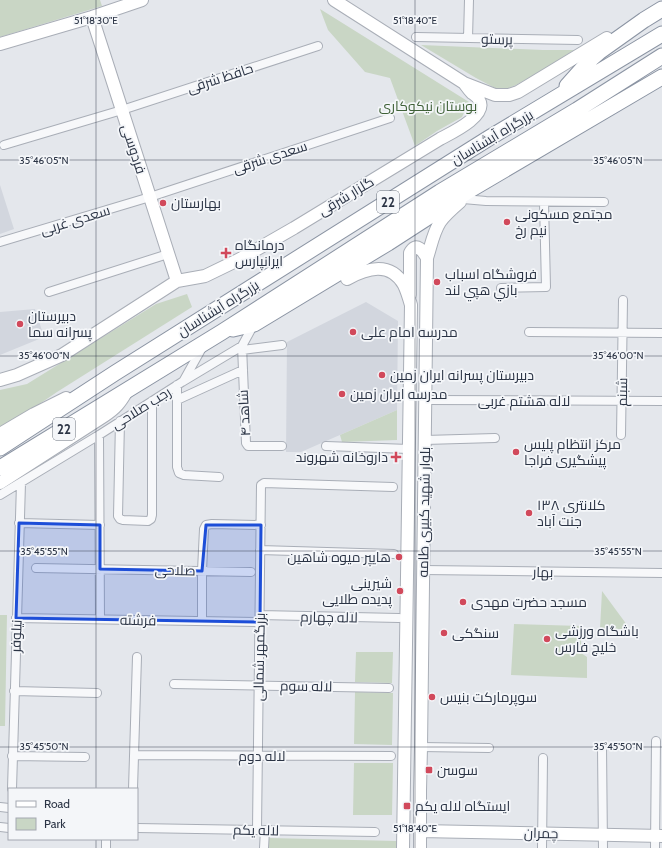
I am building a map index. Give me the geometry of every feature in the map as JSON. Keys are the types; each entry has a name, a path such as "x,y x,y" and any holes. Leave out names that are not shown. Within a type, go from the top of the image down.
{"highway":[{"path":"556,98 592,58 644,20 662,9"},
{"name":"بزرگراه آبشناسان","path":"0,448 115,373 476,146 662,34"},
{"name":"بزرگراه آبشناسان","path":"0,468 222,332 440,192 570,114 662,56"},
{"path":"254,324 662,77"},
{"path":"222,332 282,318 347,279"}],"street":[{"path":"0,44 92,17 142,0"},
{"path":"334,0 464,83 495,95 509,95 518,92 614,35 644,20"},
{"path":"468,0 468,38"},
{"name":"فردوسی","path":"92,17 176,281"},
{"name":"پرستو","path":"416,37 578,40"},
{"name":"حافظ شرقی","path":"4,145 122,110 318,46"},
{"name":"گلزار شرقی","path":"0,380 18,375 62,355 176,281 204,276 240,259 464,125 476,115 480,110 481,105 478,97 464,83"},
{"name":"سعدی شرقی","path":"150,197 390,118"},
{"path":"467,195 486,201 604,202"},
{"name":"بلوار شهید کبیری طامه","path":"420,848 427,258 435,232 440,222 467,195"},
{"name":"سعدی غربی","path":"0,242 150,197"},
{"path":"502,288 546,287 544,202"},
{"path":"411,305 411,250 414,248 420,248 427,258"},
{"path":"50,292 168,254"},
{"name":"بلوار شهید کبیری طامه","path":"347,279 362,271 370,269 382,269 392,272 403,284 411,305 403,848"},
{"name":"شبنم","path":"621,435 623,300"},
{"path":"242,348 264,305"},
{"path":"530,332 662,333"},
{"path":"205,342 179,384 177,400 177,467 179,473 184,475 219,477"},
{"path":"242,348 282,345"},
{"name":"شاهد ۴","path":"242,348 246,443 248,446 282,446"},
{"name":"رجب صلاحی","path":"0,495 179,384 242,348"},
{"path":"177,400 243,370"},
{"path":"0,434 34,414 115,373"},
{"path":"0,483 110,412 122,400 128,390"},
{"name":"لاله هشتم غربی","path":"426,400 662,401"},
{"path":"120,421 118,516 120,520 148,521 151,519 152,401"},
{"path":"99,435 100,619"},
{"path":"425,440 495,438"},
{"path":"326,446 409,449"},
{"name":"نیلوفر","path":"12,788 21,483"},
{"name":"بزرگمهر شمالی","path":"264,848 261,830 258,756 261,485 264,483 393,487"},
{"path":"19,523 100,525"},
{"path":"202,621 202,571 204,530 206,525 261,525"},
{"path":"260,550 394,554"},
{"name":"صلاحی","path":"36,568 251,572"},
{"name":"بهار","path":"423,570 662,573"},
{"name":"فرشته","path":"16,618 202,621 260,619"},
{"name":"لاله چهارم","path":"260,619 398,618"},
{"path":"134,788 137,657"},
{"name":"لاله سوم","path":"174,684 389,688"},
{"path":"14,691 97,692"},
{"path":"655,848 659,836 656,740"},
{"path":"421,747 489,748"},
{"path":"602,747 603,848"},
{"name":"لاله دوم","path":"134,755 391,756"},
{"path":"12,756 85,757"},
{"path":"542,758 542,848"},
{"path":"404,791 408,795 412,796 416,795 420,790"},
{"name":"لاله یکم","path":"138,828 376,832"},
{"name":"چمران","path":"420,831 659,836"}],"highlighted area":[{"path":"19,523 100,525 100,569 202,571 206,525 261,525 260,622 16,618"}],"shaded area":[{"path":"0,185 14,229 0,234"},
{"path":"366,302 398,321 397,410 301,452 286,452 287,342"},
{"name":"دبیرستان پسرانه سما","path":"35,309 44,337 0,355 0,312"}],"green space":[{"path":"0,0 100,0 102,6 0,37"},
{"name":"بوستان نیکوکاری","path":"320,9 469,102 462,117 437,131 415,146 390,78 365,72 328,30"},
{"path":"421,45 574,50 543,70 506,89 495,88"},
{"path":"187,294 192,307 57,392 0,431 0,390 27,384 156,304"},
{"path":"397,410 397,440 342,442 340,435"},
{"path":"602,591 630,629 600,629"},
{"path":"0,615 7,615 5,726 0,726"},
{"name":"باشگاه ورزشی خلیج فارس","path":"514,624 581,626 581,653 587,657 587,678 511,675"},
{"path":"356,652 393,652 392,683 355,682"},
{"path":"355,692 393,693 392,745 354,744"},
{"path":"354,763 393,763 392,815 353,815"},
{"path":"269,838 397,841 396,848 269,848"}],"place":[{"name":"بهارستان","path":"163,203"},
{"name":"مجتمع مسکونی نیم رخ","path":"507,222"},
{"name":"درمانگاه ایرانپارس","path":"226,253"},
{"name":"فروشگاه اسباب بازي هپي لند","path":"437,282"},
{"name":"دبیرستان پسرانه سما","path":"20,324"},
{"name":"مدرسه امام علی","path":"353,332"},
{"name":"دبیرستان پسرانه ایران زمین","path":"382,375"},
{"name":"مدرسه ایران زمین","path":"342,394"},
{"name":"مرکز انتظام پلیس پیشگیری فراجا","path":"516,452"},
{"name":"داروخانه شهروند","path":"396,457"},
{"name":"کلانتری ۱۳۸ جنت آباد","path":"529,513"},
{"name":"هایپر میوه شاهین","path":"399,557"},
{"name":"شيرينی پديده طلايی","path":"400,591"},
{"name":"مسجد حضرت مهدی","path":"463,602"},
{"name":"سنگکی","path":"444,633"},
{"name":"باشگاه ورزشی خلیج فارس","path":"547,639"},
{"name":"سوپرمارکت بنیس","path":"432,697"},
{"name":"سوسن","path":"429,770"},
{"name":"ایستگاه لاله یکم","path":"407,806"}]}
